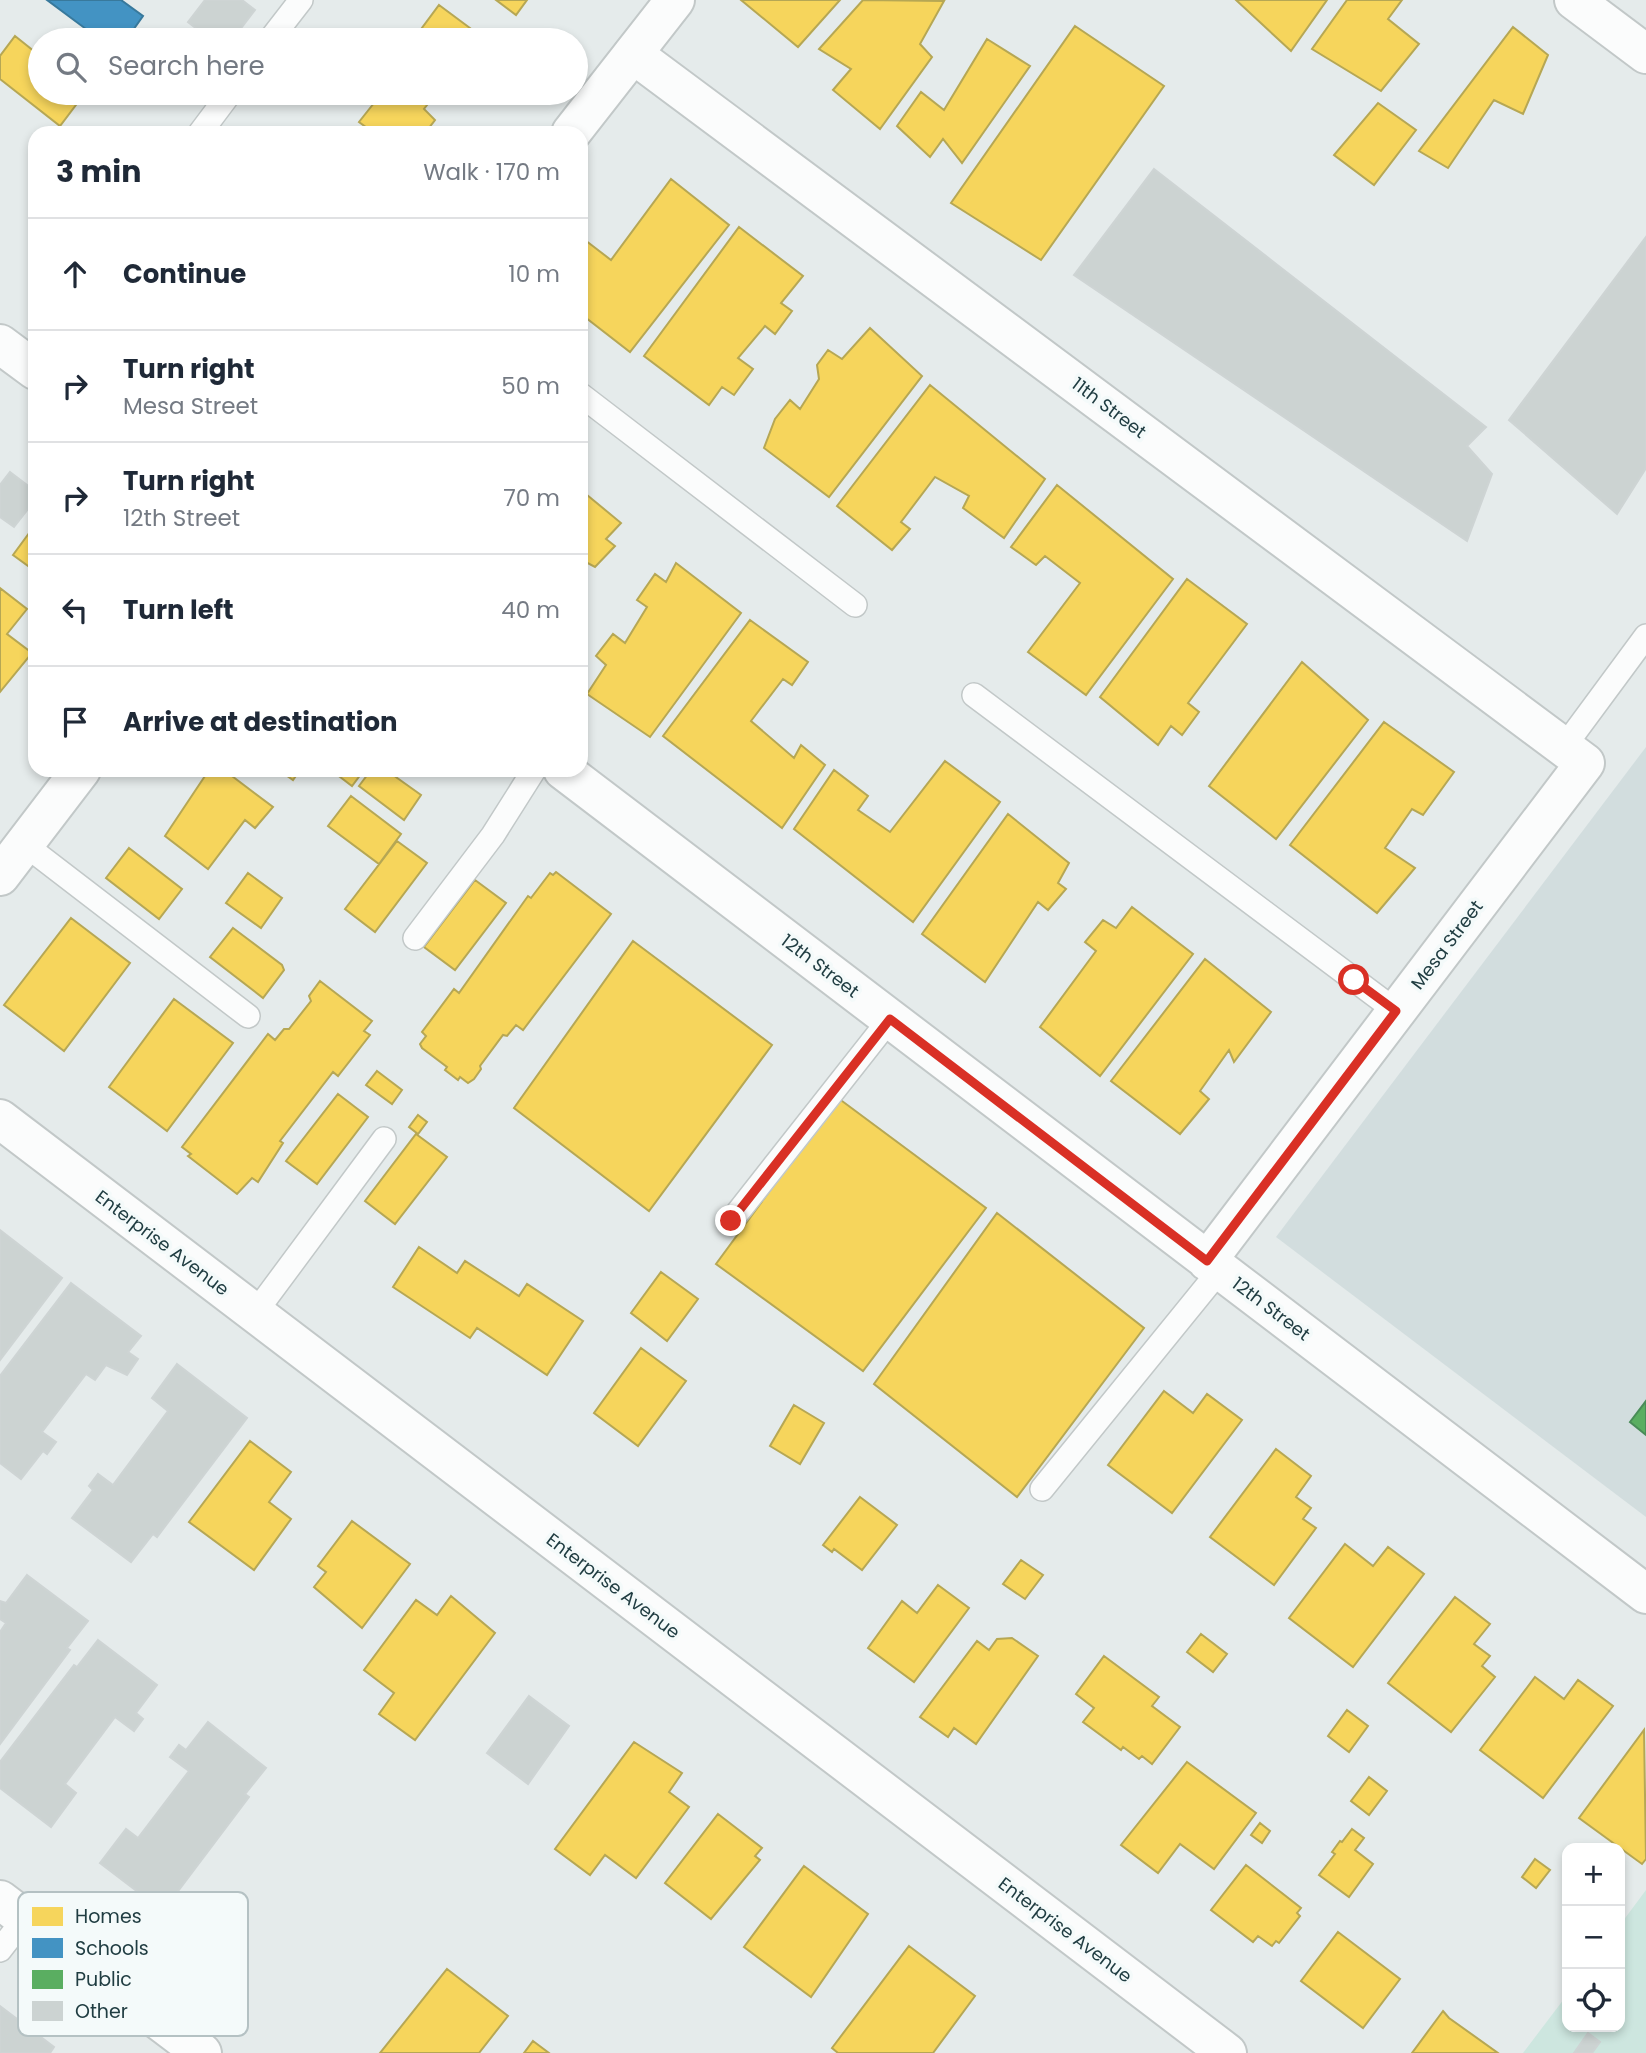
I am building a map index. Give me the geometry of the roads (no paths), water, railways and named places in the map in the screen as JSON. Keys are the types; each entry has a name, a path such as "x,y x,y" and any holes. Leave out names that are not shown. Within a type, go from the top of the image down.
{"street":[{"path":"576,126 675,0"},
{"path":"1574,0 1646,54"},
{"name":"11th Street","path":"633,54 1574,755"},
{"name":"Mesa Street","path":"1213,1265 1396,1011 1574,755"},
{"path":"0,876 76,777"},
{"name":"12th Street","path":"572,777 1646,1594"},
{"name":"Enterprise Avenue","path":"0,1119 1227,2053"},
{"path":"180,2036 202,2053"}],"lane":[{"path":"279,28 301,0"},
{"path":"205,126 221,105"},
{"path":"588,400 855,605"},
{"path":"1574,755 1646,636"},
{"path":"974,695 1396,1011"},
{"path":"415,938 493,835 530,777"},
{"path":"24,844 247,1016"},
{"path":"731,1221 890,1019"},
{"path":"255,1313 384,1139"},
{"path":"1042,1489 1213,1265"},
{"path":"0,1950 13,1909"}]}
